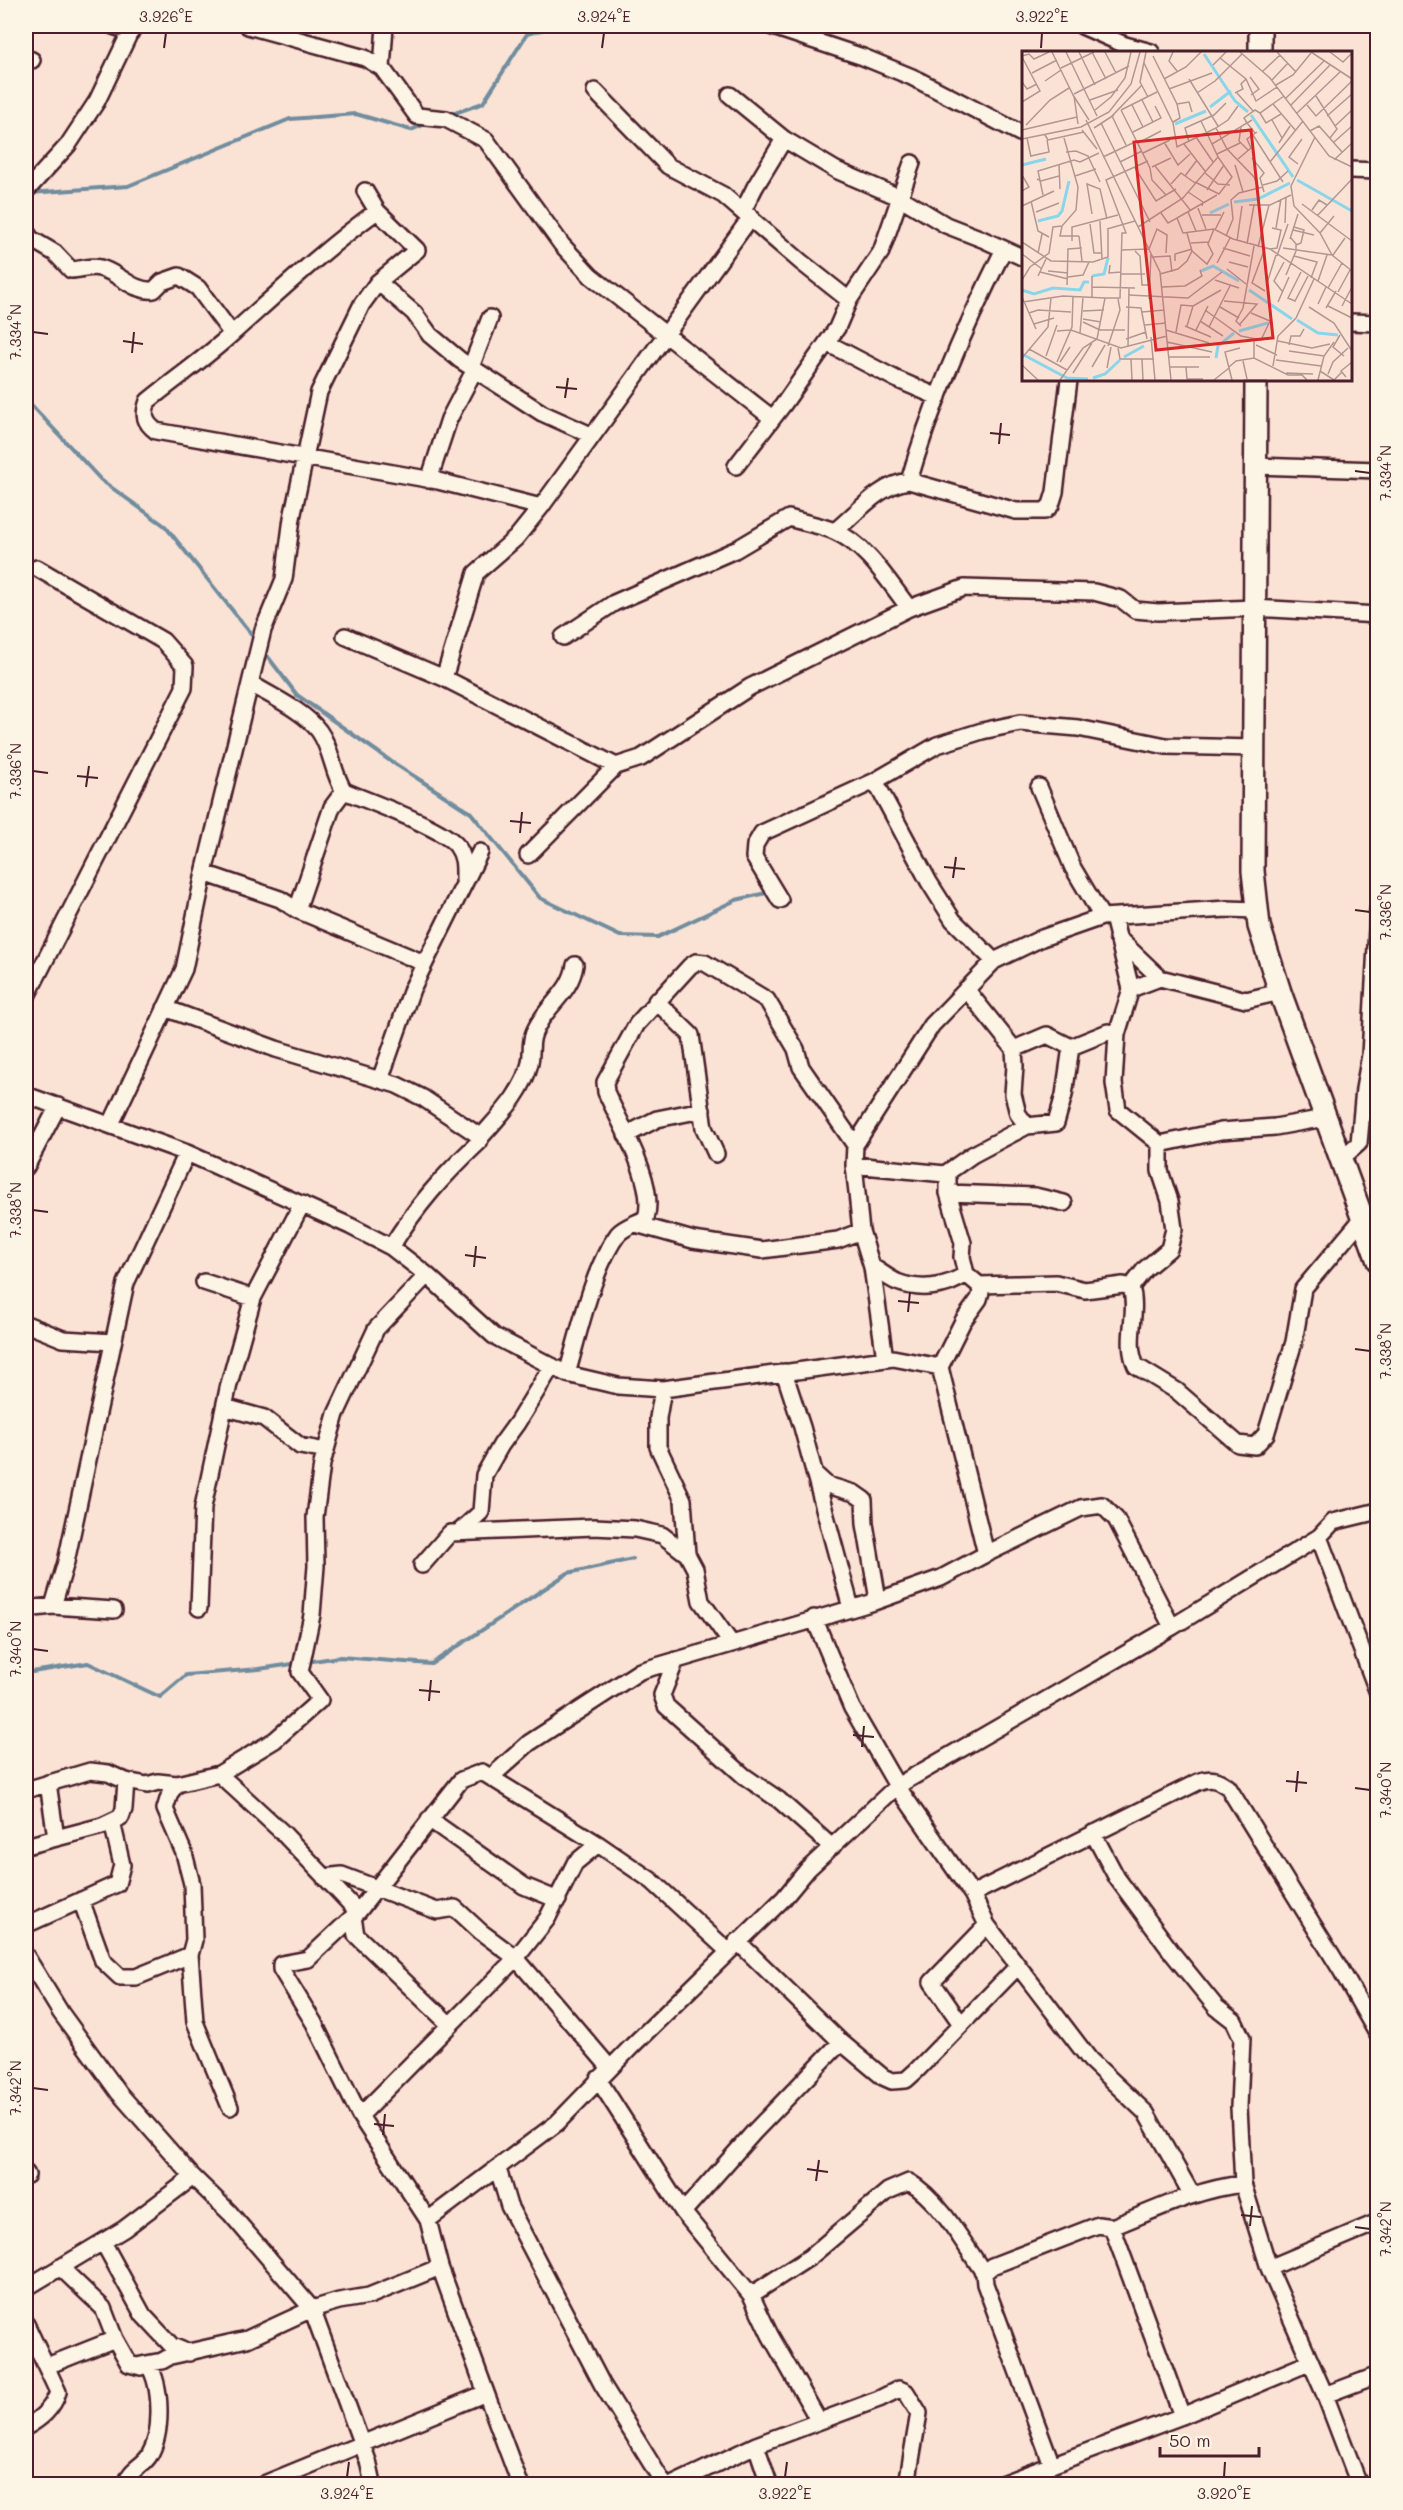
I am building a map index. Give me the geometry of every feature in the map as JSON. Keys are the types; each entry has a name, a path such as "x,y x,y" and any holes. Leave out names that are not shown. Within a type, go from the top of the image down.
{"main road":[{"path":"1260,26 1260,51"},
{"path":"1256,381 1253,871 1259,926 1340,1160 1370,1215 1377,1261"}],"street":[{"path":"26,191 68,145 97,101 132,29 113,26"},
{"path":"248,26 364,58 382,68 417,116 446,119 486,140 562,245 591,276 772,418"},
{"path":"770,26 863,57 912,77 1022,134"},
{"path":"1082,26 1125,45 1147,51"},
{"path":"364,58 384,30"},
{"path":"382,68 384,30"},
{"path":"595,91 668,166 723,195 849,300"},
{"path":"730,95 784,139 836,170 901,198 946,225 1022,258"},
{"path":"444,678 476,573 509,545 541,507 665,336 747,214 784,139"},
{"path":"736,466 837,328 849,300 881,252 912,163"},
{"path":"1352,170 1377,171"},
{"path":"111,1124 184,969 204,873 263,630 284,579 292,518 319,392 362,304 378,282 417,250 377,211 365,191"},
{"path":"377,211 335,241 232,334 148,401 144,412 146,424 156,431 429,480 541,507"},
{"path":"26,231 31,239 55,253 71,270 90,266 103,268 142,291 154,290 162,282 179,276 198,288 232,334"},
{"path":"909,480 938,398 976,305 1004,249"},
{"path":"378,282 414,313 430,335 473,368 542,413 591,435"},
{"path":"429,480 449,419 473,368 490,318"},
{"path":"1352,322 1377,323"},
{"path":"827,343 938,398"},
{"path":"835,531 885,488 909,480 1016,512 1045,511 1051,505 1055,492 1069,381"},
{"path":"1256,466 1377,470"},
{"path":"563,637 614,603 735,550 789,518 835,531 870,557 909,608"},
{"path":"26,998 184,688 185,666 164,641 38,568"},
{"path":"528,855 616,766 641,759 750,687 909,608 964,588 1094,592 1121,599 1135,610 1158,612 1254,608 1377,615"},
{"path":"345,636 444,678 616,766"},
{"path":"250,683 299,714 318,730 329,751 337,780 344,791 436,831 455,843 464,859 464,881"},
{"path":"780,900 754,857 755,845 762,833 875,781 937,745 982,731 1020,723 1078,728 1166,746 1254,748"},
{"path":"875,781 929,882 953,920 994,961"},
{"path":"1039,787 1073,868 1107,917 1117,937 1131,989 1117,1034 1114,1083 1118,1110 1160,1144"},
{"path":"297,910 332,807 344,791"},
{"path":"380,1080 412,989 480,852"},
{"path":"204,873 280,899 297,910 424,963"},
{"path":"885,1359 872,1267 861,1231 854,1165 855,1145 932,1025 994,961 1042,938 1107,917 1227,909 1257,910"},
{"path":"1340,1160 1359,1143 1370,1055 1377,913"},
{"path":"1117,937 1161,978 1246,1000 1280,992"},
{"path":"567,1374 592,1288 611,1246 620,1232 646,1218 649,1208 648,1194 626,1135 606,1092 605,1082 637,1024 656,1001 696,962 705,963 767,1000 796,1049 801,1067 855,1145"},
{"path":"391,1247 412,1213 448,1170 479,1142 518,1092 530,1062 530,1041 539,1022 573,978 575,965"},
{"path":"1131,989 1161,978"},
{"path":"966,989 1014,1049 1013,1094 1018,1114 1027,1126"},
{"path":"656,1001 691,1035 704,1128 716,1154"},
{"path":"165,1008 276,1049 397,1085 423,1098 481,1137"},
{"path":"1014,1049 1047,1035 1071,1047 1108,1032 1117,1034"},
{"path":"854,1165 948,1173 972,1155 1027,1126 1056,1123 1064,1095 1071,1047"},
{"path":"26,1095 187,1153 302,1204 391,1247 427,1275 494,1336 567,1374 618,1386 663,1389 885,1359 909,1360 940,1367"},
{"path":"26,1167 58,1106"},
{"path":"626,1135 657,1119 702,1110"},
{"path":"1160,1144 1221,1131 1275,1127 1325,1118"},
{"path":"1131,1287 1146,1269 1169,1249 1174,1229 1170,1201 1160,1171 1160,1144"},
{"path":"53,1606 66,1562 126,1283 187,1153"},
{"path":"948,1173 948,1193 963,1243 962,1257 966,1274 979,1285 1056,1283 1085,1290 1123,1285 1131,1287"},
{"path":"948,1193 1035,1196 1064,1203"},
{"path":"199,1608 203,1508 224,1407 253,1298 302,1204"},
{"path":"1131,1287 1135,1298 1130,1345 1136,1366 1177,1391 1238,1444 1256,1446 1266,1434 1294,1342 1303,1289 1370,1215"},
{"path":"636,1224 693,1240 762,1250 837,1240 861,1231"},
{"path":"872,1267 894,1281 911,1286 944,1286 966,1274"},
{"path":"26,1790 90,1771 108,1773 147,1785 158,1782 177,1784 219,1774 275,1740 320,1700 300,1672 312,1615 316,1566 315,1517 321,1464 336,1413 376,1329 427,1275"},
{"path":"204,1282 253,1298"},
{"path":"979,1285 979,1299 963,1320 940,1367 986,1554"},
{"path":"26,1324 63,1339 113,1342"},
{"path":"458,1533 481,1512 484,1475 552,1366"},
{"path":"783,1372 814,1473 851,1608"},
{"path":"663,1389 658,1418 658,1447 683,1500 687,1554 695,1569 701,1601 731,1643"},
{"path":"224,1407 264,1418 300,1446 326,1451"},
{"path":"814,1473 827,1485 854,1493 864,1500 865,1524 877,1594 874,1602"},
{"path":"491,1777 529,1743 640,1671 874,1602 941,1578 1081,1508 1102,1505 1116,1519 1172,1627"},
{"path":"428,2220 557,2123 598,2079 784,1898 808,1869 897,1786 1172,1627 1319,1537 1333,1522 1377,1511"},
{"path":"422,1565 443,1538 450,1533 594,1527 635,1529 662,1535 687,1554"},
{"path":"1319,1537 1377,1693"},
{"path":"26,1609 53,1606 114,1610"},
{"path":"814,1618 852,1708 897,1786 972,1894 987,1925 1090,2060 1146,2113 1192,2195"},
{"path":"676,1660 662,1695 666,1706 744,1776 779,1800 832,1847"},
{"path":"520,2484 440,2267 428,2220 360,2116 314,2023 281,1969 281,1964 308,1959 355,1914 377,1889 461,1780 482,1772 598,1844 652,1881 733,1946 883,2077 892,2081 906,2080 1018,1966"},
{"path":"219,1774 282,1832 324,1877 355,1914 356,1935 449,2024"},
{"path":"972,1894 1198,1782 1209,1778 1219,1780 1228,1787 1341,1970 1377,2035"},
{"path":"26,1846 112,1822 121,1817 124,1809 126,1780"},
{"path":"48,1783 56,1838"},
{"path":"177,1784 170,1793 165,1809 184,1853 192,1884 194,1940 190,1955 195,2022 230,2107"},
{"path":"429,1820 524,1886 558,1900"},
{"path":"26,1925 117,1884 122,1865 112,1822"},
{"path":"1093,1833 1117,1878 1173,1954 1216,2007 1234,2021 1242,2038 1239,2107 1243,2184 1269,2268 1325,2395 1359,2484"},
{"path":"360,2116 516,1958 547,1919 575,1863 598,1844"},
{"path":"324,1877 342,1875 436,1911 455,1908 481,1932 516,1958 610,2068"},
{"path":"81,1900 103,1961 120,1977 136,1977 190,1955"},
{"path":"962,2024 932,1982 987,1925"},
{"path":"26,1956 61,2013 119,2093 193,2177 230,2213 312,2309 368,2461 373,2484"},
{"path":"683,2212 754,2132 841,2042"},
{"path":"598,2079 683,2212 751,2295 770,2335 819,2421"},
{"path":"498,2169 508,2206 602,2384 664,2484"},
{"path":"26,2288 124,2229 193,2177"},
{"path":"751,2295 810,2257 888,2191 909,2182 918,2187 936,2206 984,2273 985,2284 1052,2465"},
{"path":"984,2273 992,2266 1098,2224 1112,2227 1192,2195 1220,2187 1243,2184"},
{"path":"1269,2268 1377,2222"},
{"path":"1112,2227 1182,2416"},
{"path":"103,2242 143,2315 172,2346 189,2353"},
{"path":"60,2267 103,2308 115,2339 129,2364 141,2367 141,2365 162,2361 171,2356 247,2339 312,2309 369,2296 440,2267"},
{"path":"26,2324 58,2392 55,2402 40,2419 26,2427"},
{"path":"47,2366 115,2339"},
{"path":"1001,2484 1182,2416 1311,2362"},
{"path":"127,2484 133,2470 149,2457 159,2415 158,2388 148,2364"},
{"path":"1325,2395 1377,2375"},
{"path":"674,2484 756,2445 899,2390 906,2392 919,2413 908,2484"},
{"path":"264,2484 486,2393"},
{"path":"756,2445 769,2484"}],"waterway":[{"path":"449,115 483,103 527,34 554,26"},
{"path":"30,193 128,186 290,119 356,114 411,130 428,123"},
{"path":"26,399 101,480 165,526 256,640"},
{"path":"262,649 297,695 389,760 471,813 540,898 620,936 658,937 736,900 766,893"},
{"path":"306,1662 340,1657 431,1664 568,1573 633,1559"},
{"path":"26,1673 88,1663 160,1697 186,1675 299,1663"}]}
